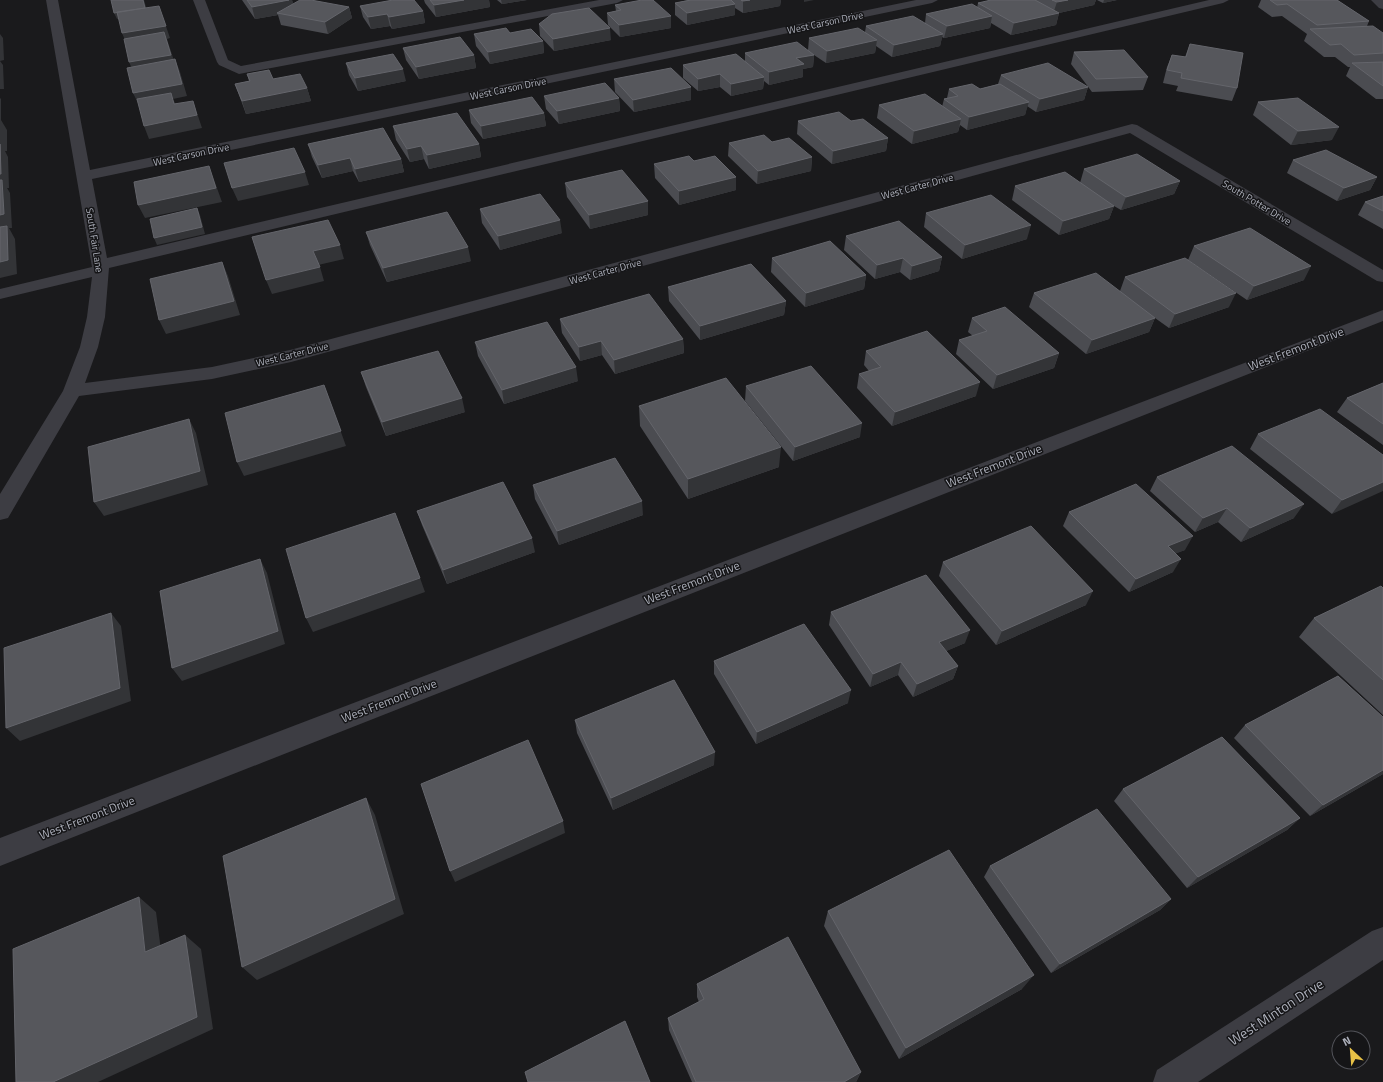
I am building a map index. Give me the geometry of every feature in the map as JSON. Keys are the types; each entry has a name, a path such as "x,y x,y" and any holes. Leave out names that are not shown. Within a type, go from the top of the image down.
{"street":[{"name":"South Fair Lane","path":"0,512 8,487 73,391 89,347 96,317 101,268 52,0"},
{"path":"198,0 223,62 239,70 617,0"},
{"name":"West Carson Drive","path":"84,176 932,0"},
{"path":"0,294 101,268 1223,0"},
{"path":"1377,0 1383,6"},
{"name":"South Potter Drive","path":"1132,128 1383,277"},
{"name":"West Carter Drive","path":"73,391 212,373 291,356 1132,128"},
{"name":"West Fremont Drive","path":"0,852 1383,315"},
{"name":"West Minton Drive","path":"1169,1082 1383,942"}],"building":[{"path":"111,0 143,0 145,8 114,13"},
{"path":"247,0 289,0 252,7"},
{"path":"300,0 311,0 349,7 325,22 277,13"},
{"path":"393,0 414,0 423,11 389,17 387,14 368,17 360,6"},
{"path":"430,0 464,0 434,5"},
{"path":"642,0 653,0 671,16 619,25 607,13 621,10 615,5"},
{"path":"691,0 731,0 735,4 687,13 675,3"},
{"path":"991,0 1035,0 1059,13 1014,23 978,3"},
{"path":"1052,0 1068,0 1057,2"},
{"path":"1270,0 1337,0 1369,21 1317,25 1287,4 1277,5"},
{"path":"972,4 992,16 947,26 926,14"},
{"path":"159,6 166,26 122,33 117,12"},
{"path":"589,8 610,28 553,39 539,24 552,14"},
{"path":"913,16 943,34 894,45 866,26"},
{"path":"1373,26 1383,33 1383,53 1354,55 1341,44 1330,45 1310,29"},
{"path":"506,28 510,33 531,29 543,41 488,52 474,34"},
{"path":"858,28 877,40 827,51 809,38"},
{"path":"164,32 171,55 129,62 124,39"},
{"path":"460,37 474,55 416,67 403,48"},
{"path":"797,42 814,55 796,58 804,64 769,72 745,53"},
{"path":"1190,44 1243,53 1237,88 1181,78 1182,73 1167,70 1172,55 1186,57"},
{"path":"1124,50 1148,77 1096,79 1074,52"},
{"path":"393,54 403,69 355,78 346,63"},
{"path":"736,54 764,77 731,84 720,74 698,79 683,65"},
{"path":"175,59 182,84 133,93 127,68"},
{"path":"1383,62 1383,86 1352,63"},
{"path":"1048,63 1088,87 1040,99 1001,75"},
{"path":"671,68 691,87 633,100 614,79"},
{"path":"269,70 273,79 300,74 307,88 242,101 235,84 250,81 247,74"},
{"path":"605,83 619,98 557,111 544,96"},
{"path":"972,84 980,89 1000,84 1029,102 969,117 944,99 958,96 949,89"},
{"path":"171,93 174,104 193,101 197,115 144,126 137,99"},
{"path":"925,94 961,119 914,131 879,105"},
{"path":"532,97 544,113 481,126 469,110"},
{"path":"1298,98 1339,127 1298,131 1258,102"},
{"path":"839,112 851,121 863,119 888,138 833,151 798,121"},
{"path":"457,113 479,144 427,155 421,146 407,149 393,126"},
{"path":"383,128 401,159 355,169 350,158 318,165 308,144"},
{"path":"764,135 772,142 789,138 812,157 758,171 729,143"},
{"path":"0,144 1,174 0,174"},
{"path":"294,148 305,172 232,188 224,163"},
{"path":"1326,150 1377,177 1344,188 1293,160"},
{"path":"1137,154 1180,181 1126,197 1084,169"},
{"path":"689,156 694,161 715,156 736,177 679,191 654,164"},
{"path":"209,166 216,188 138,205 134,182"},
{"path":"622,170 648,201 589,215 565,183"},
{"path":"1065,172 1114,206 1063,221 1015,186"},
{"path":"0,180 2,180 4,214 0,215"},
{"path":"540,194 560,220 498,236 480,209"},
{"path":"991,195 1031,225 965,245 926,213"},
{"path":"1383,196 1383,211 1365,202"},
{"path":"197,208 202,227 154,238 150,219"},
{"path":"447,212 468,247 383,268 366,232"},
{"path":"328,220 340,245 313,251 320,267 266,280 252,237"},
{"path":"899,221 942,257 912,266 903,258 877,265 846,236"},
{"path":"7,226 8,260 0,262 0,227"},
{"path":"1250,228 1311,266 1254,286 1194,246"},
{"path":"830,241 866,275 806,293 772,258"},
{"path":"1185,258 1236,293 1175,314 1125,277"},
{"path":"222,262 234,301 159,320 150,279"},
{"path":"751,264 786,301 700,326 668,287"},
{"path":"1096,273 1155,318 1092,340 1034,293"},
{"path":"649,294 683,339 614,360 601,341 579,347 560,319"},
{"path":"1005,307 1059,353 997,375 959,340 987,331 972,318"},
{"path":"547,322 576,367 502,390 475,342"},
{"path":"927,331 980,382 895,412 859,374 881,367 866,351"},
{"path":"438,351 462,398 382,422 361,372"},
{"path":"811,366 862,423 795,447 746,386"},
{"path":"726,378 781,447 688,479 639,406"},
{"path":"1383,383 1383,424 1347,398"},
{"path":"324,385 341,431 237,462 225,413"},
{"path":"1320,409 1383,455 1383,482 1342,500 1258,434"},
{"path":"189,419 200,471 94,502 88,447"},
{"path":"1232,446 1304,504 1250,528 1227,508 1203,518 1157,477"},
{"path":"615,458 642,501 557,531 533,485"},
{"path":"503,482 532,538 443,570 417,511"},
{"path":"1136,484 1193,536 1168,546 1181,559 1136,579 1069,512"},
{"path":"395,513 420,578 306,618 286,549"},
{"path":"1031,526 1093,591 1002,631 943,562"},
{"path":"260,559 278,631 172,668 160,591"},
{"path":"926,575 970,630 939,642 958,666 917,684 901,662 873,674 831,612"},
{"path":"1381,586 1383,588 1383,680 1314,618"},
{"path":"111,613 120,688 6,728 4,648"},
{"path":"804,624 851,690 757,732 714,661"},
{"path":"1338,676 1383,717 1383,770 1323,805 1245,725"},
{"path":"674,680 715,752 611,798 575,720"},
{"path":"1222,737 1300,818 1198,877 1123,789"},
{"path":"528,740 563,821 450,871 421,784"},
{"path":"366,798 395,899 242,967 223,856"},
{"path":"1097,809 1171,899 1060,964 990,866"},
{"path":"949,850 1034,975 906,1048 828,911"},
{"path":"139,897 145,952 185,935 197,1017 53,1082 16,1082 13,949"},
{"path":"788,937 861,1072 844,1082 696,1082 668,1018 704,999 697,984"},
{"path":"625,1021 650,1082 528,1082 525,1072"}]}
